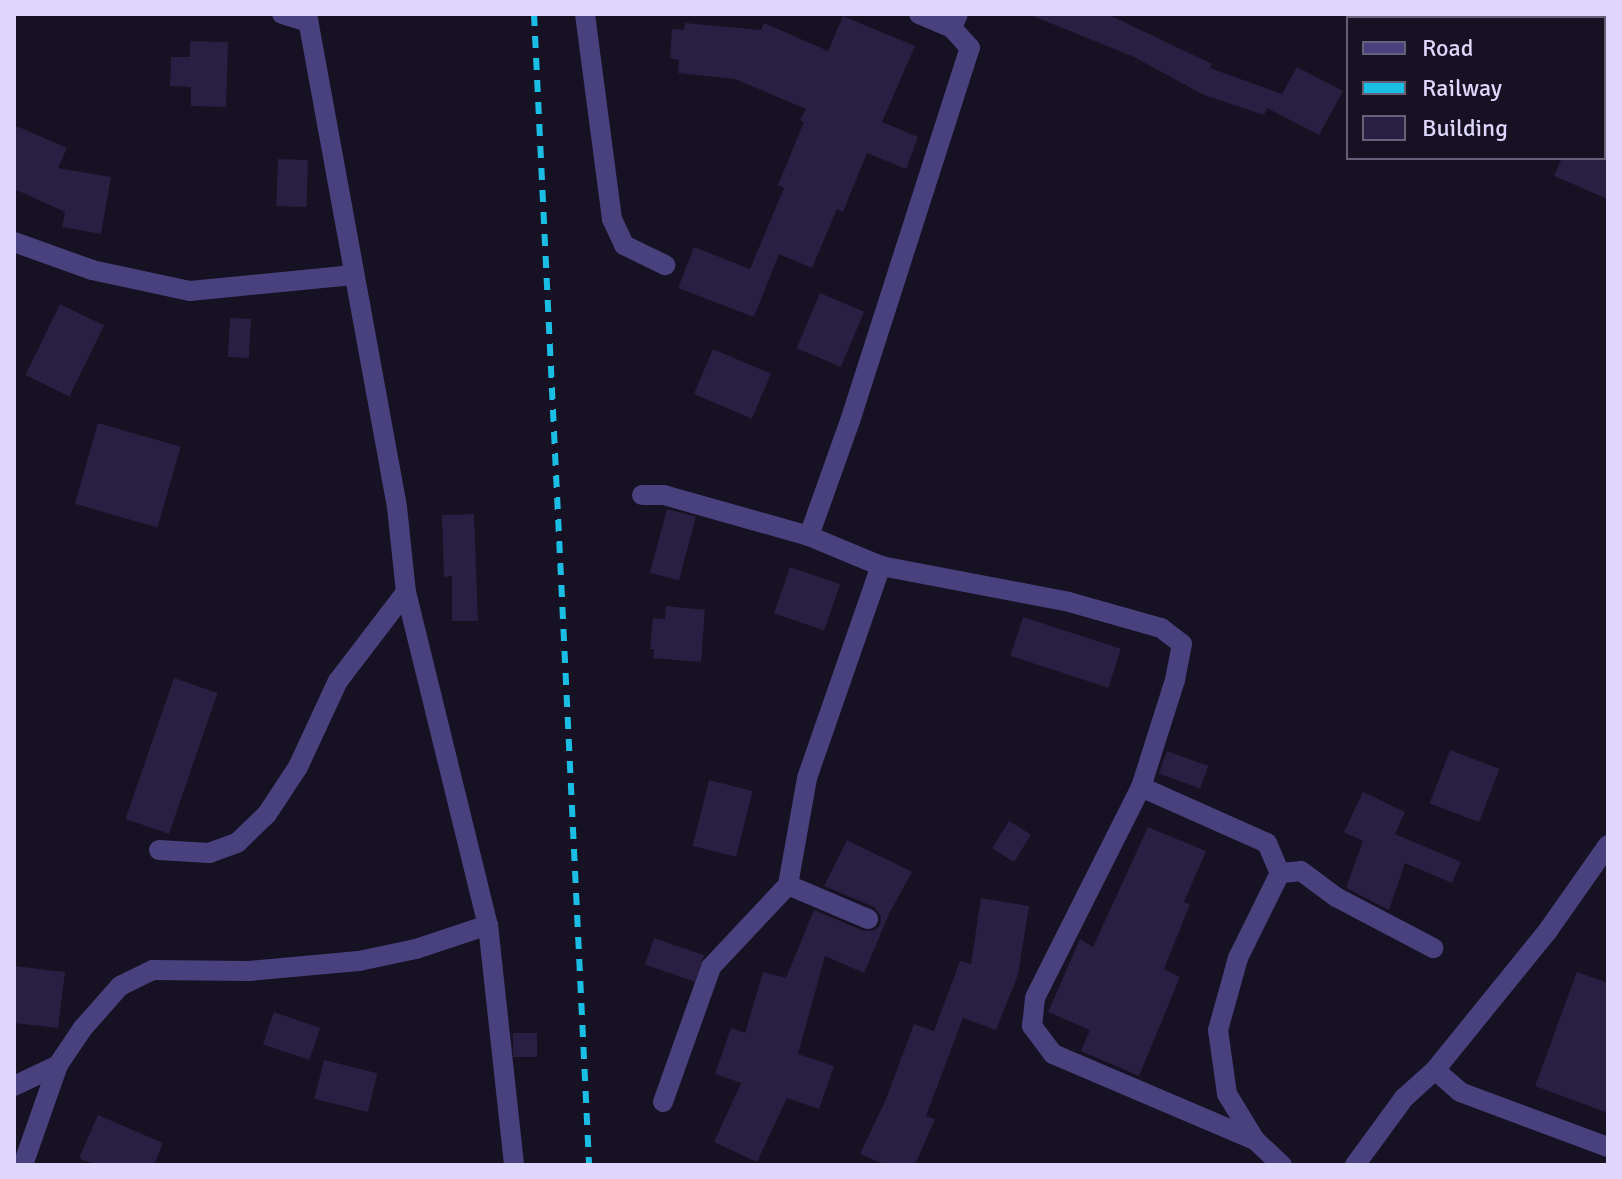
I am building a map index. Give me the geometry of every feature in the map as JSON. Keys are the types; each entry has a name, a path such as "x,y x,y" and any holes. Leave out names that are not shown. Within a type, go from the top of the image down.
{"street":[{"path":"282,14 307,18 397,507 406,592 488,925 514,1165"},
{"path":"585,14 612,219 624,245 665,265"},
{"path":"809,536 850,421 970,48 955,21 919,14"},
{"path":"14,242 92,270 190,291 353,275"},
{"path":"642,495 664,495 809,536 881,566 1069,602 1161,628 1182,644 1175,680 1141,787 1035,998 1032,1026 1053,1054 1255,1140"},
{"path":"663,1102 711,967 788,885 807,778 881,566"},
{"path":"159,850 209,853 237,843 267,814 298,767 338,681 406,592"},
{"path":"1141,787 1267,843 1280,873 1238,958 1218,1030 1227,1094 1255,1140 1282,1165"},
{"path":"1355,1165 1404,1098 1435,1070 1549,929 1608,845"},
{"path":"1280,873 1301,871 1336,897 1433,948"},
{"path":"788,885 868,919"},
{"path":"23,1165 58,1065 83,1028 120,986 153,970 249,971 359,961 416,949 488,925"},
{"path":"14,1086 58,1065"},
{"path":"1435,1070 1460,1092 1608,1147"}],"building":[{"path":"1028,14 1107,14 1212,64 1210,68 1282,94 1297,67 1343,91 1319,135 1267,108 1264,115 1204,95 1134,57"},
{"path":"843,16 915,46 882,122 918,137 906,169 867,153 843,212 837,209 812,268 779,254 754,317 678,288 694,247 750,269 784,188 778,185 804,122 800,120 806,109 735,79 678,73 679,60 670,58 672,29 684,30 685,23 761,30 764,23 828,51"},
{"path":"190,41 228,42 226,107 191,106 191,87 170,86 171,57 190,57"},
{"path":"14,125 67,148 58,168 111,177 101,234 62,227 65,212 14,189"},
{"path":"1608,158 1608,199 1554,176 1561,160"},
{"path":"278,159 308,160 306,207 276,206"},
{"path":"820,293 864,312 841,367 797,348"},
{"path":"60,304 104,325 69,396 25,375"},
{"path":"230,318 251,319 249,358 228,357"},
{"path":"713,349 771,374 752,419 694,394"},
{"path":"98,423 181,447 158,527 75,504"},
{"path":"667,509 696,517 679,581 650,573"},
{"path":"474,514 478,621 452,621 452,576 444,577 442,515"},
{"path":"790,567 840,584 824,631 774,613"},
{"path":"666,606 705,610 701,662 653,658 654,649 650,649 653,618 665,619"},
{"path":"1023,617 1121,649 1108,688 1010,656"},
{"path":"174,678 217,693 169,834 125,819"},
{"path":"1450,750 1499,769 1479,822 1430,803"},
{"path":"1167,751 1208,766 1200,789 1159,774"},
{"path":"709,780 753,791 736,857 693,846"},
{"path":"1363,792 1405,812 1395,834 1461,862 1452,883 1405,863 1389,910 1346,888 1363,841 1344,832"},
{"path":"1009,821 1031,835 1014,862 992,848"},
{"path":"1148,827 1206,851 1184,902 1190,904 1164,969 1180,977 1139,1076 1081,1051 1090,1030 1048,1012 1080,939 1093,947"},
{"path":"847,840 912,872 890,912 864,973 825,956 798,1054 834,1066 819,1109 787,1098 757,1162 714,1142 741,1083 715,1074 731,1028 745,1033 763,972 786,978 814,910 864,931 875,930 880,925 881,917 874,907 824,886"},
{"path":"981,898 1029,906 1018,975 996,1030 963,1018 926,1116 935,1119 915,1165 886,1165 860,1154 886,1099 914,1024 934,1031 960,961 971,964"},
{"path":"654,938 704,955 695,982 645,964"},
{"path":"14,966 65,972 58,1028 14,1023"},
{"path":"1577,972 1608,983 1608,1113 1535,1086"},
{"path":"274,1012 320,1028 309,1060 263,1044"},
{"path":"513,1033 537,1033 537,1057 513,1057"},
{"path":"324,1060 377,1073 368,1112 314,1099"},
{"path":"98,1115 163,1143 154,1165 96,1165 79,1158"}],"railway":[{"path":"534,14 589,1165"}]}
